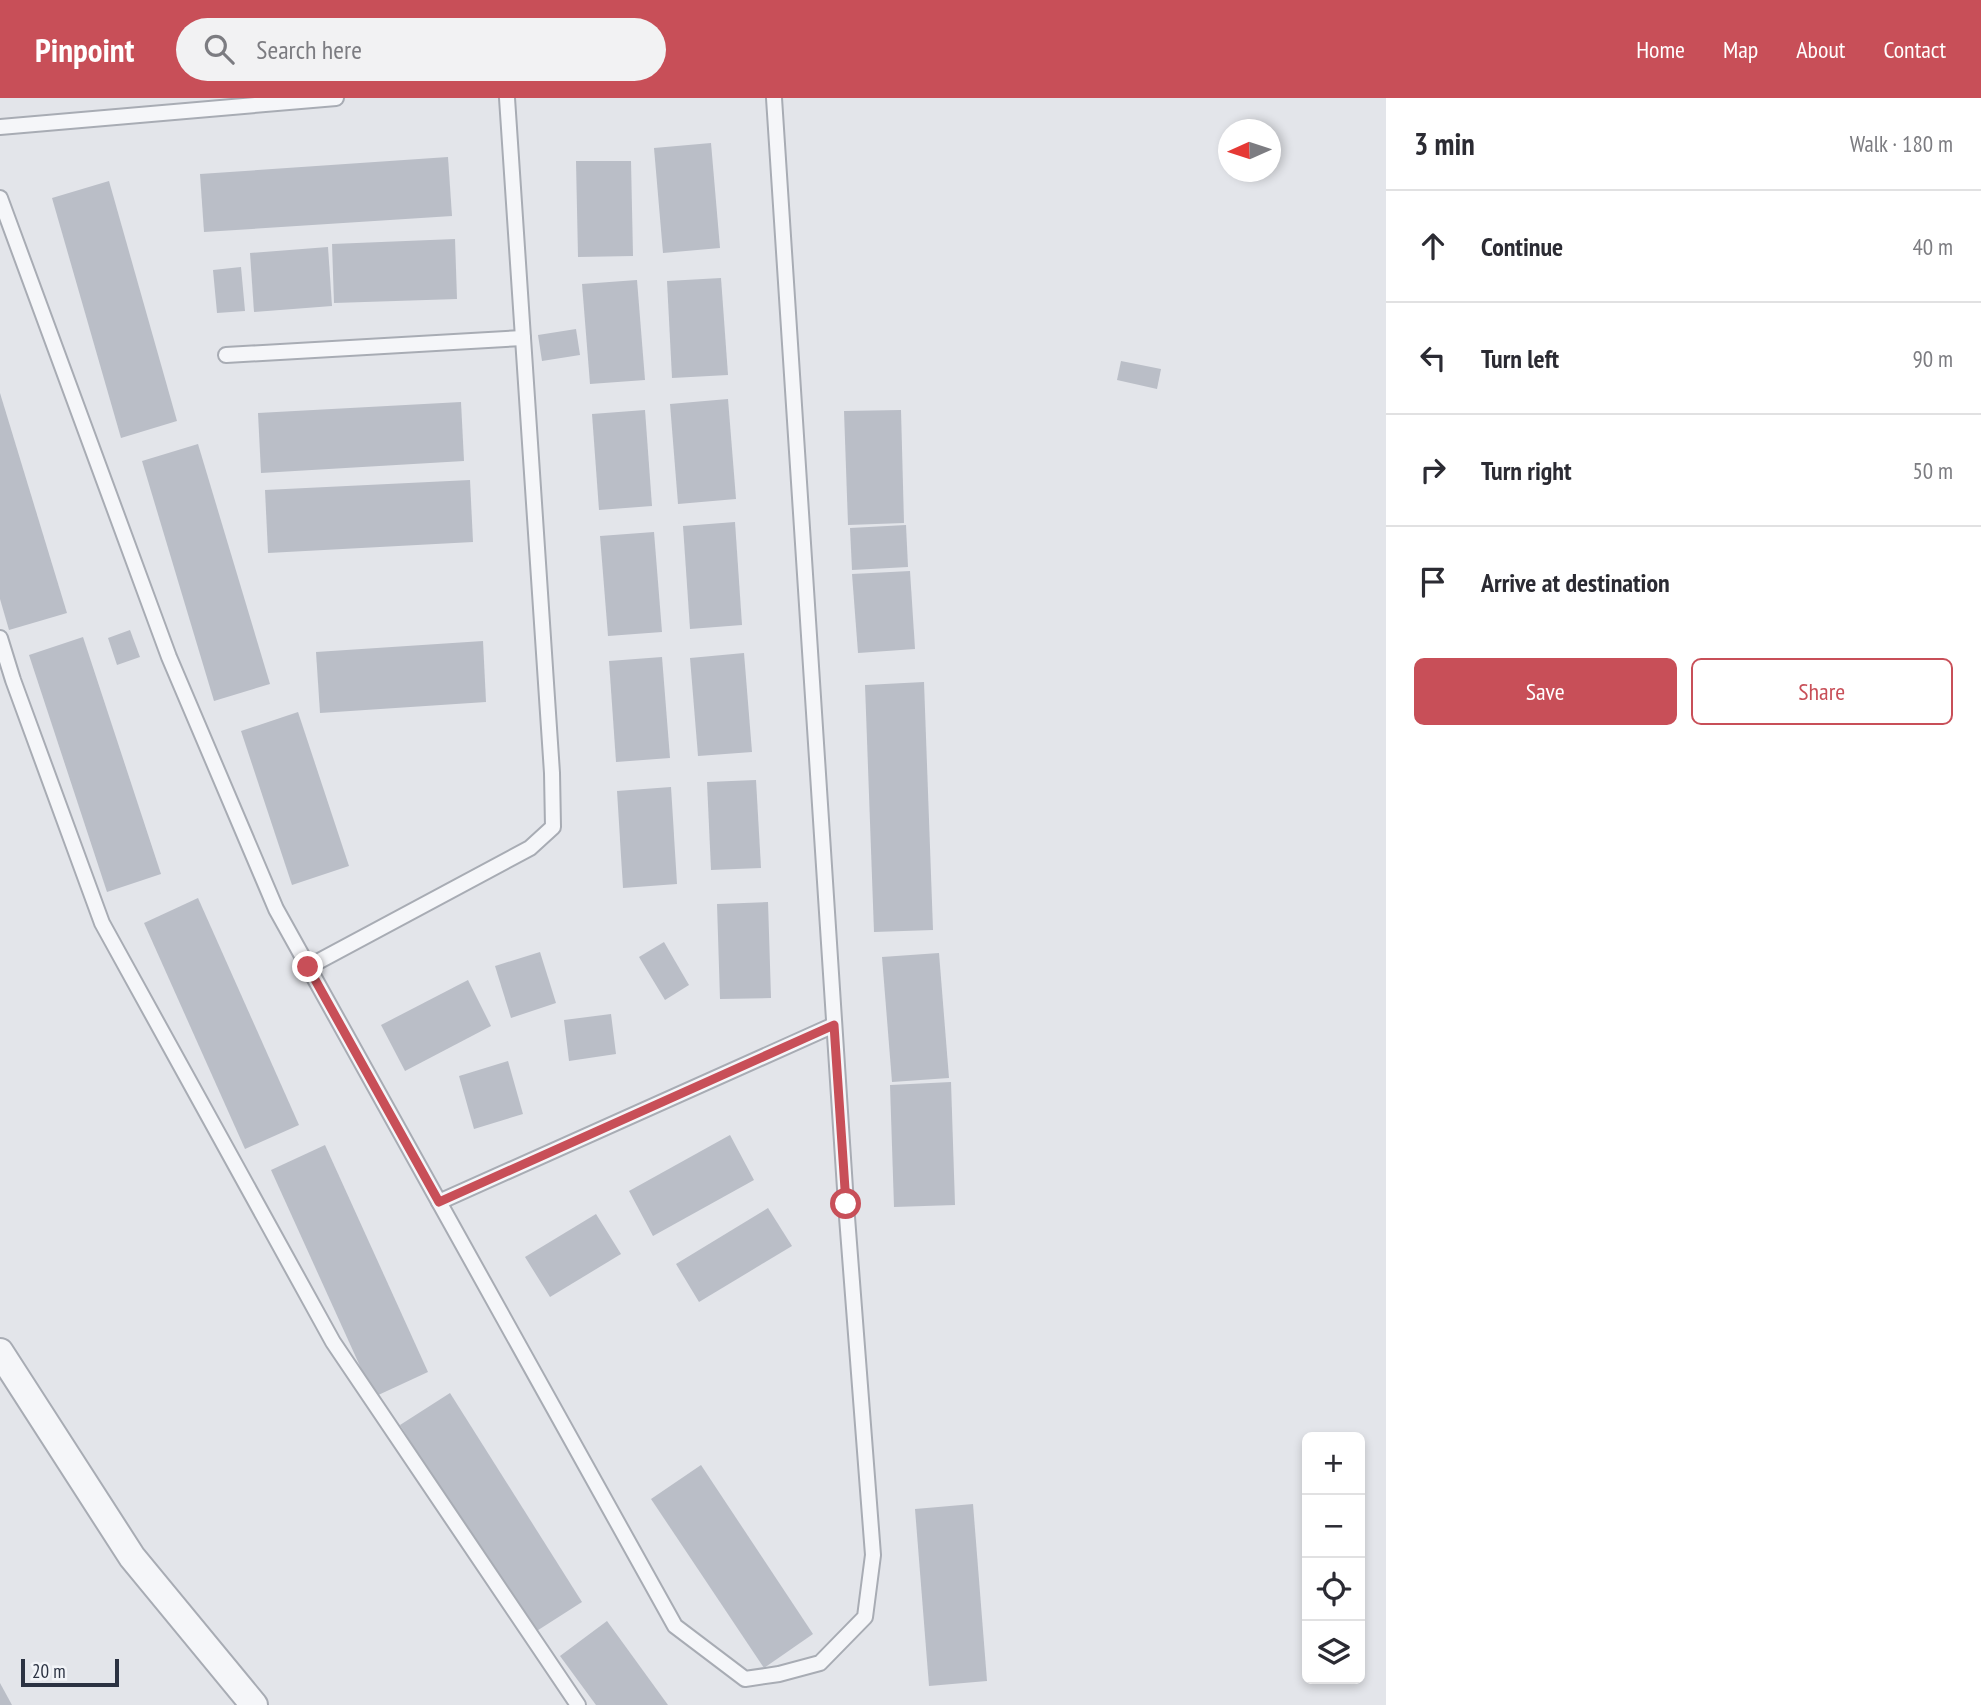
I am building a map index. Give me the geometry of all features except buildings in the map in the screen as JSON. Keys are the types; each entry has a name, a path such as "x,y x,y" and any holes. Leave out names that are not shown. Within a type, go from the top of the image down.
{"street":[{"path":"0,1352 132,1557 254,1705"}],"lane":[{"path":"0,127 336,98"},
{"path":"308,967 530,848 552,827 552,773 508,98"},
{"path":"0,198 169,657 275,909 675,1626 745,1679 779,1674 820,1663 865,1617 873,1555 834,1025 774,98"},
{"path":"226,355 523,338"},
{"path":"0,638 102,923 333,1342 578,1705"},
{"path":"439,1202 834,1025"}],"route":[{"path":"308,967 439,1202 834,1025 846,1204"}]}
